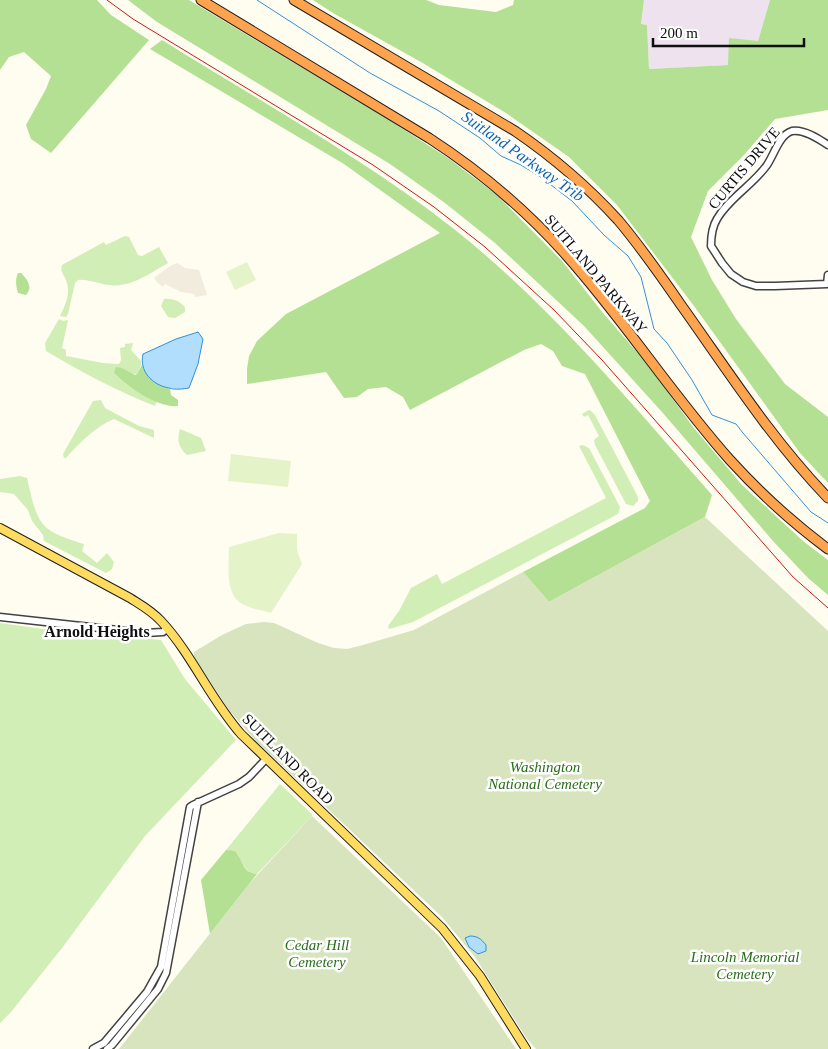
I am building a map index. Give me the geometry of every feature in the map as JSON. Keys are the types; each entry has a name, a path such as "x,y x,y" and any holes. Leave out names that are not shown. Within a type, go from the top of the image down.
{"highway":[{"name":"SUITLAND PARKWAY","path":"201,0 429,138 475,170 507,196 538,225 574,264 729,459 777,508 828,550"},
{"path":"294,0 515,131 554,159 580,181 636,242 776,439 828,498"}],"main road":[{"name":"SUITLAND ROAD","path":"0,528 137,602 155,615 167,628 225,715 241,734 442,928 480,976 526,1049"}],"street":[{"name":"CURTIS DRIVE","path":"828,145 801,132 793,131 785,135 766,166 720,214 714,226 710,246 731,274 743,282 756,286 828,286 828,276"},
{"path":"0,617 145,633 164,632 167,628"},
{"path":"93,1049 107,1040 155,980 161,967 190,808 198,802 239,784 266,759"},
{"path":"107,1049 158,989 166,973 198,802"}],"shaded area":[{"path":"644,0 770,0 758,41 728,65 649,69 647,25 641,24"},
{"path":"177,263 185,268 199,270 207,295 195,297 194,294 181,292 165,284 163,287 159,284 154,278"}],"green space":[{"path":"0,0 97,0 111,15 149,40 51,153 31,139 26,125 51,76 24,52 9,57 0,70"},
{"path":"128,0 189,0 386,118 448,158 497,195 562,261 603,313 649,366 693,427 742,485 803,541 828,560 828,595 808,578 773,541 662,412 584,326 495,243 445,203 390,164 157,22"},
{"path":"313,0 426,0 439,5 496,12 513,5 514,0 644,0 641,24 647,25 649,69 728,65 729,38 758,41 770,0 828,0 828,110 775,119 744,155 708,191 691,237 712,280 736,319 785,384 828,417 828,483 800,453 694,306 617,205 569,157 506,113"},
{"path":"162,40 384,178 454,229 490,259 557,322 589,356 712,495 705,517 549,602 523,572 645,508 650,501 585,374 562,366 553,351 541,344 524,350 410,410 403,397 386,387 368,389 357,397 344,398 326,372 247,384 249,356 257,341 286,314 440,233 344,164 150,49"},
{"path":"125,236 129,237 138,255 142,256 159,247 168,263 140,279 125,284 109,285 78,280 75,283 68,314 66,317 60,316 68,294 62,265 104,242 106,245"},
{"path":"247,262 256,280 235,290 226,272"},
{"path":"18,273 21,273 26,278 29,284 26,295 18,293 16,278"},
{"path":"164,299 179,302 185,308 185,312 175,318 168,317 161,306"},
{"path":"59,319 63,321 68,320 62,348 66,350 66,356 119,364 121,360 120,348 125,347 125,344 133,343 131,350 141,361 137,374 114,373 123,382 157,401 155,406 99,381 46,351 45,343"},
{"path":"142,365 146,373 153,380 161,386 170,389 171,395 178,400 178,406 161,404 143,396 114,373 116,367 135,375"},
{"path":"101,400 105,408 139,426 154,430 154,438 114,419 94,431 64,458 63,454 93,401"},
{"path":"589,410 595,415 638,497 638,501 633,506 626,504 595,445 594,440 599,436 588,415 584,417 582,414"},
{"path":"180,429 201,438 206,451 187,455 179,443"},
{"path":"583,445 589,448 620,507 618,514 413,622 389,629 388,626 399,611 411,588 437,574 442,584 606,498 579,446"},
{"path":"231,454 291,461 288,487 228,481"},
{"path":"20,476 27,478 37,513 42,523 61,536 84,544 82,551 97,563 107,553 114,562 112,569 106,573 44,541 43,535 32,521 28,510 14,494 0,492 0,479"},
{"name":"Washington National Cemetery","path":"705,517 828,631 828,1049 536,1049 527,1039 475,957 442,917 253,738 229,710 194,657 194,652 222,635 246,624 264,622 274,623 318,643 334,648 347,649 414,630 523,572 549,602"},
{"path":"279,533 297,534 297,550 302,564 271,613 245,605 234,596 229,583 229,547"},
{"path":"0,623 50,630 161,640 185,679 236,740 145,836 62,948 0,1023"},
{"path":"280,784 312,816 257,874 253,873 245,867 238,854 226,850"},
{"name":"Cedar Hill Cemetery","path":"312,816 441,938 516,1049 119,1049 249,884"},
{"path":"226,850 235,851 245,868 257,874 210,934 201,880"}],"water":[{"path":"198,332 203,339 198,364 189,388 174,389 163,386 157,384 148,376 143,366 143,354 176,339"},
{"path":"470,936 477,937 483,941 486,945 486,951 478,954 469,947 465,938"}],"waterway":[{"name":"Suitland Parkway Trib","path":"257,0 370,73 439,111 480,138 501,156 521,165 542,178 572,201 604,235 628,256 641,277 654,329 667,343 692,380 712,415 736,424 811,512 828,523"}],"railway":[{"path":"107,0 133,19 373,165 434,207 485,247 554,310 602,360 793,577 828,608"}],"district":[{"name":"Arnold Heights","path":"97,631"}],"park label":[{"name":"Lincoln Memorial Cemetery","path":"745,966"}]}
